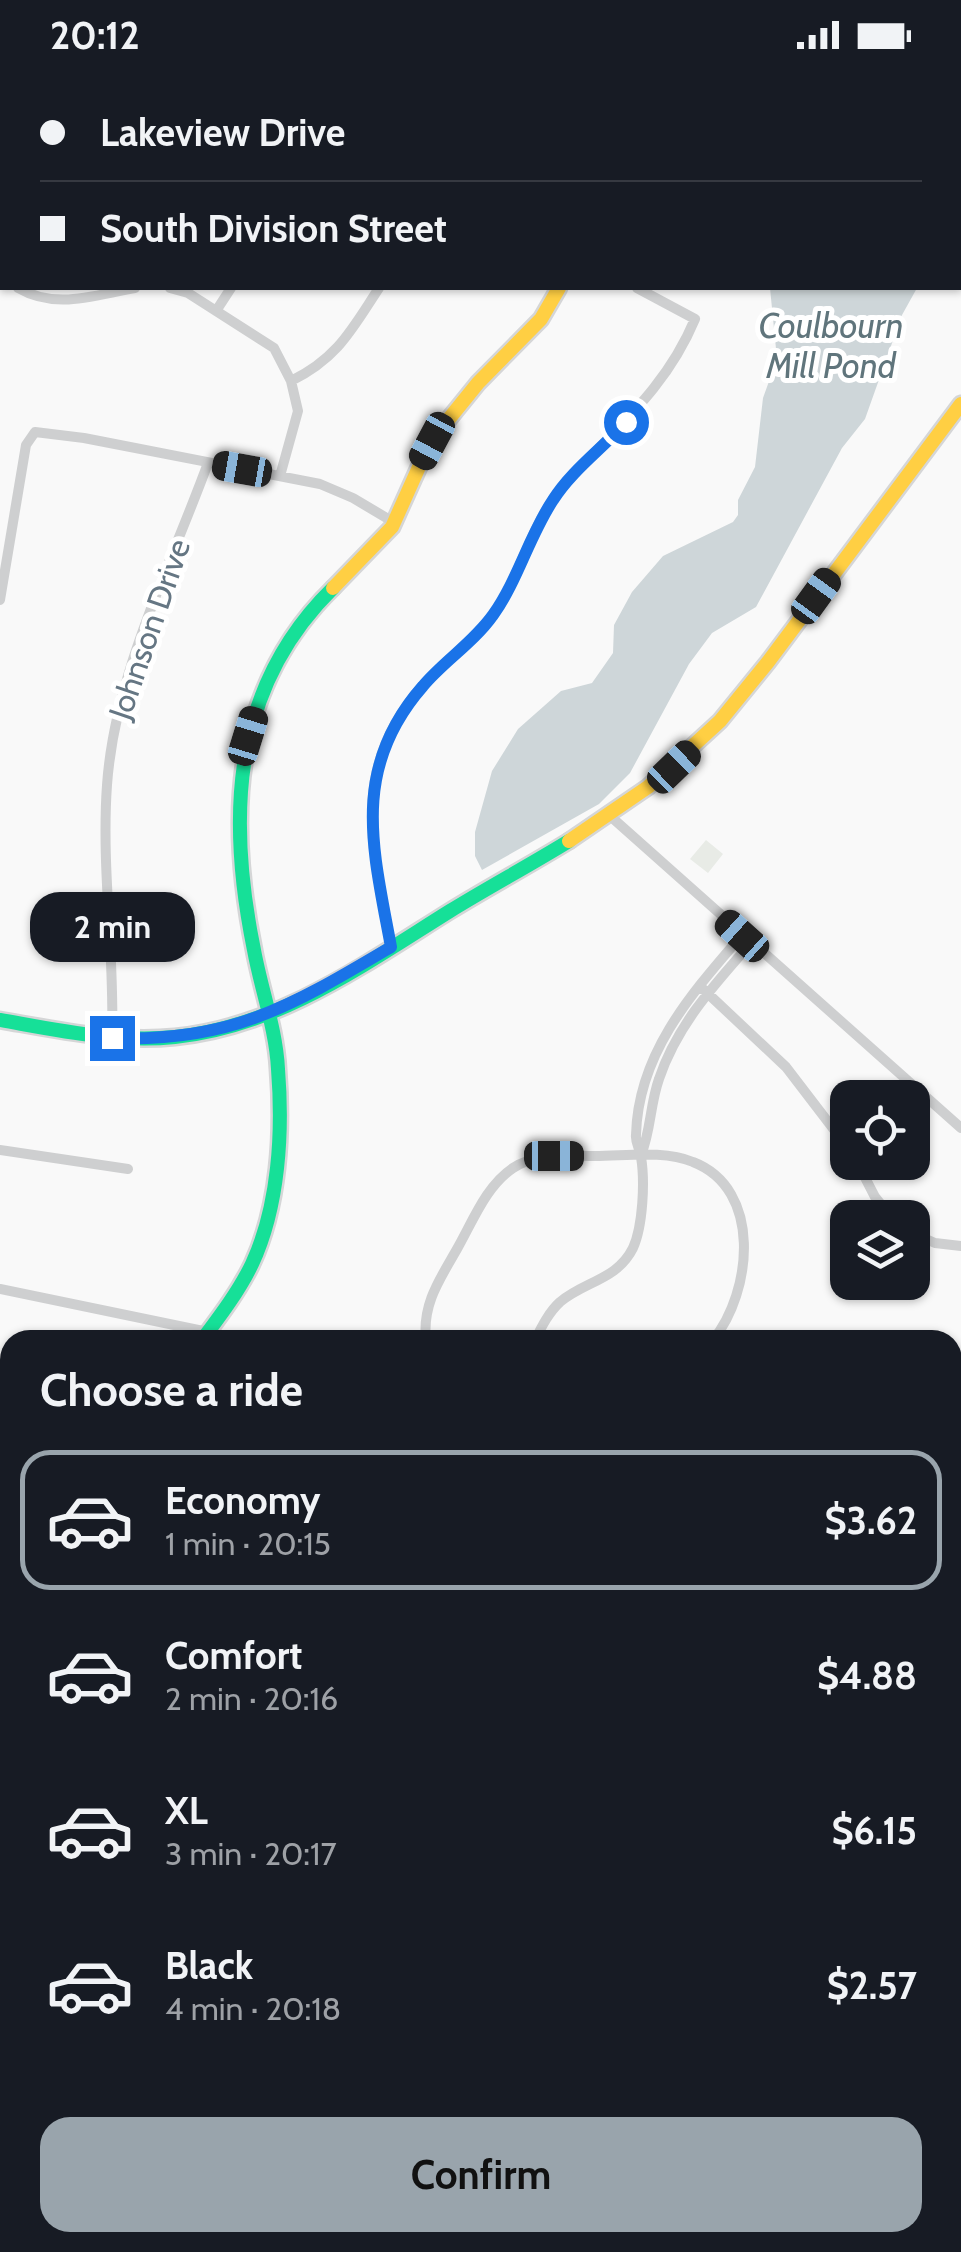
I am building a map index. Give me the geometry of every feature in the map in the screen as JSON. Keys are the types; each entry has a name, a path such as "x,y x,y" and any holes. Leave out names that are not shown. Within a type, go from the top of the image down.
{"street":[{"path":"23,290 47,300 65,301 111,290"},
{"path":"176,290 274,348 291,381 298,412 280,476"},
{"path":"216,312 231,290"},
{"path":"291,381 316,369 337,351 378,290"},
{"path":"209,1330 257,1257 273,1201 279,1072 238,840 239,794 248,736 277,660 312,610 395,523 421,462 442,426 481,378 530,334 558,290"},
{"path":"391,947 370,815 378,766 390,731 426,682 491,618 555,496 667,374 695,319 641,290"},
{"path":"0,1020 112,1038 193,1036 267,1016 391,947 609,815 674,767 716,726 961,404"},
{"path":"0,600 26,446 35,432 320,484 395,523"},
{"name":"Johnson Drive","path":"112,1038 106,803 111,747 132,665 208,463"},
{"path":"609,815 961,1128"},
{"path":"542,1330 560,1302 608,1276 632,1250 641,1215 641,1156 664,1065 703,989 747,939"},
{"path":"703,989 786,1067 830,1124"},
{"path":"0,1150 128,1169"},
{"path":"426,1330 425,1314 433,1292 502,1176 522,1163 542,1157 641,1156 673,1156 699,1164 722,1181 737,1206 742,1231 739,1292 720,1330"},
{"path":"930,1241 961,1246"},
{"path":"0,1289 179,1330"}],"shaded area":[{"path":"706,840 723,854 708,873 690,859"}],"water":[{"name":"Coulbourn Mill Pond","path":"770,290 916,290 902,315 865,419 842,448 756,607 712,633 689,664 630,773 599,804 482,870 475,856 475,832 492,771 518,729 561,691 592,683 613,653 614,625 632,592 663,556 733,522 738,515 738,500 755,467 763,398 777,359"}],"traffic: fast":[{"path":"209,1330 241,1284 261,1242 273,1193 279,1143 277,1054 245,901 240,804 245,757 256,712 274,668 299,627 333,588"},
{"path":"0,1020 131,1038 175,1037 249,1021 353,972 569,841"}],"traffic: slow":[{"path":"333,588 392,527 419,467 444,425 478,383 541,319 558,290"},
{"path":"569,841 648,787 720,721 961,404"}],"route":[{"path":"112,1038 172,1038 235,1027 291,1005 391,947 370,815 378,766 390,731 426,682 491,618 555,496 626,422"}]}
